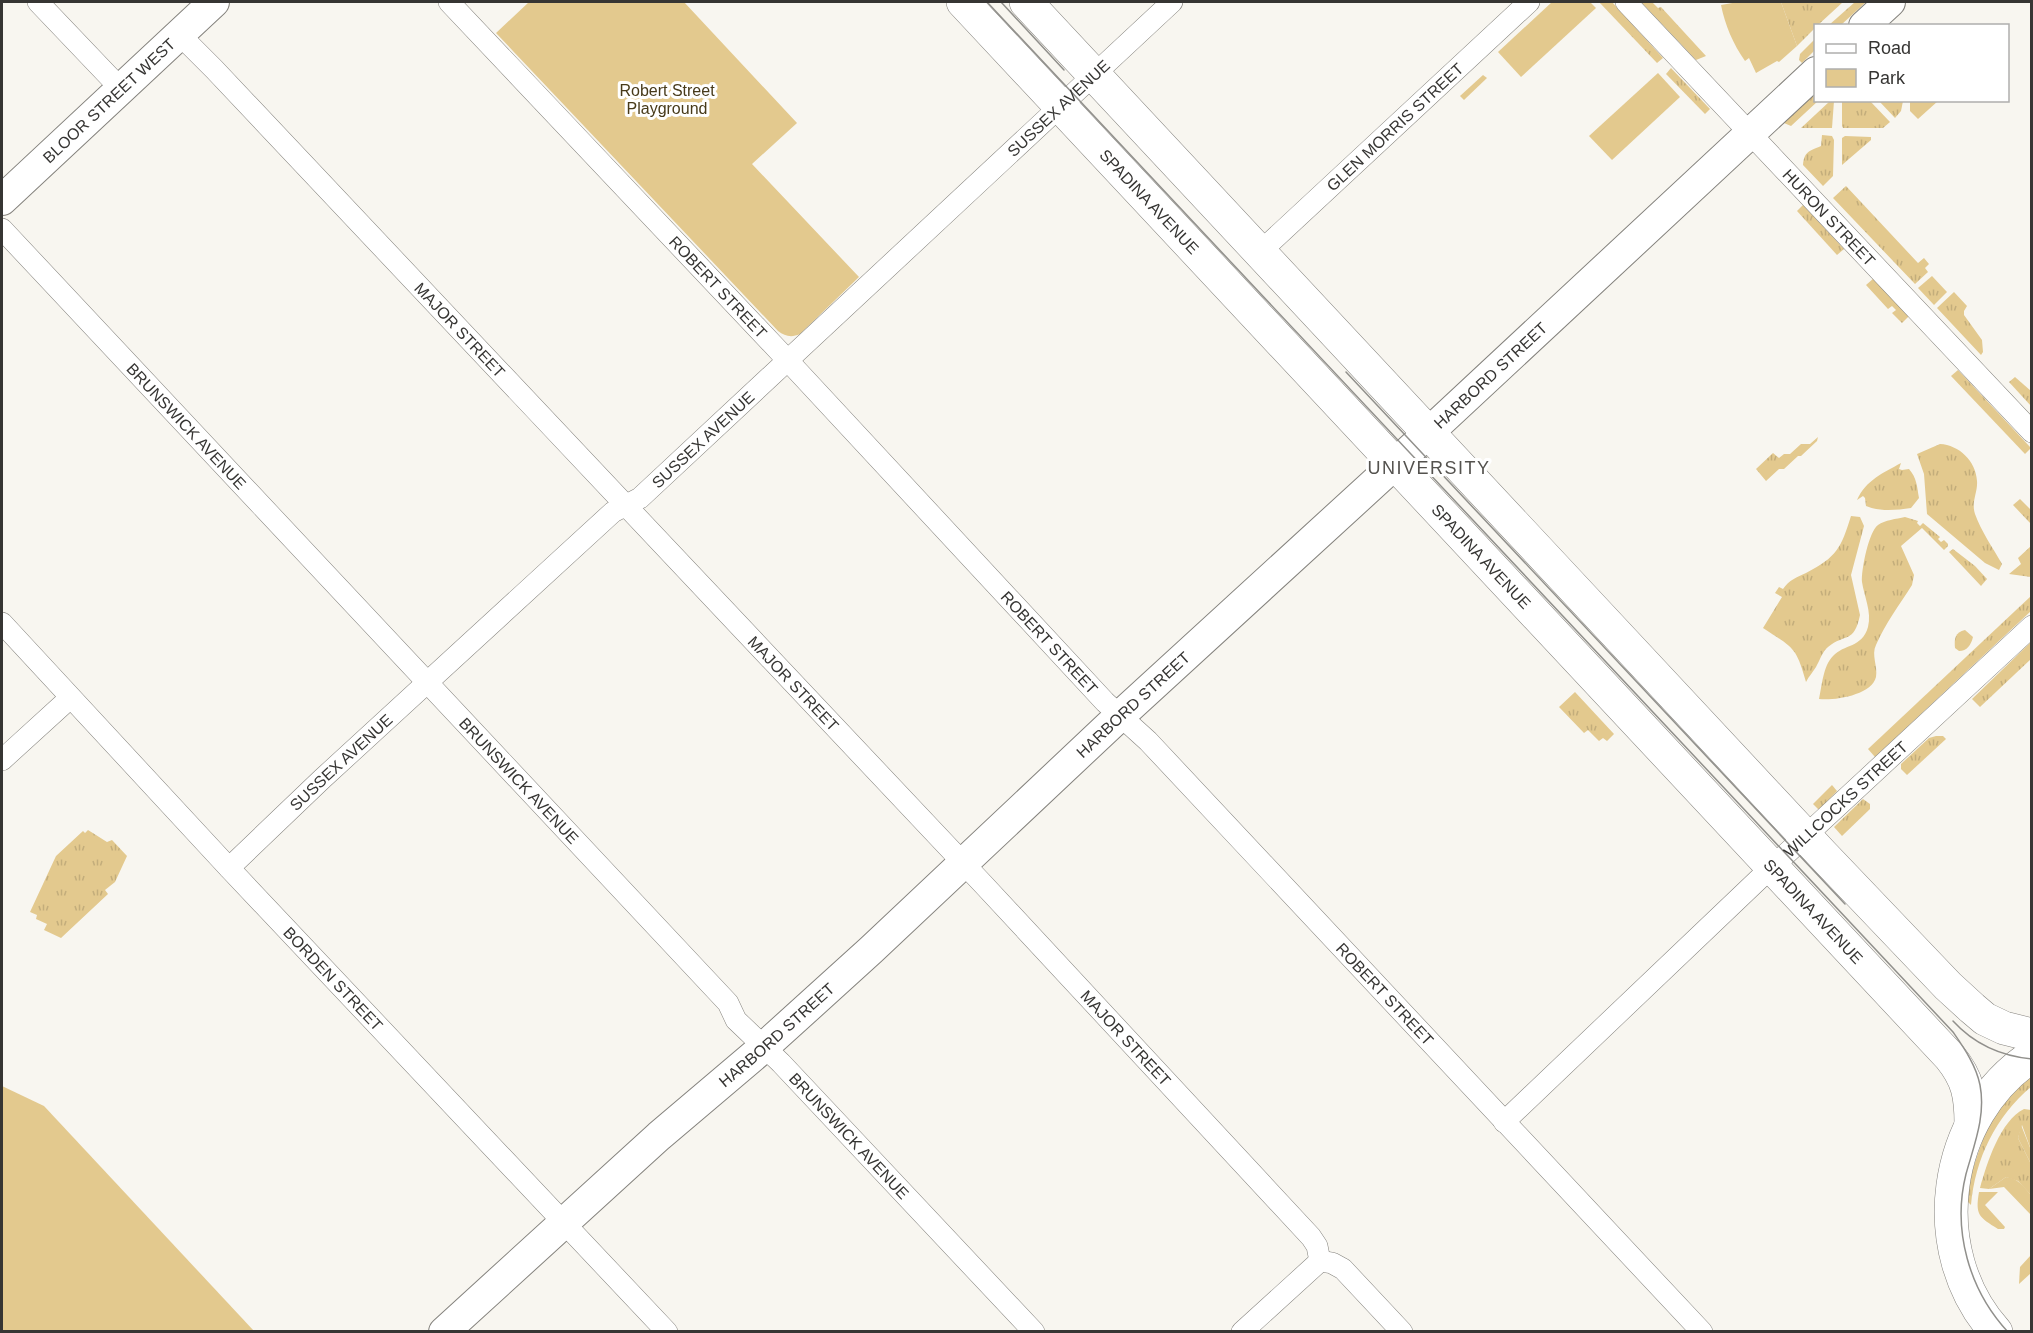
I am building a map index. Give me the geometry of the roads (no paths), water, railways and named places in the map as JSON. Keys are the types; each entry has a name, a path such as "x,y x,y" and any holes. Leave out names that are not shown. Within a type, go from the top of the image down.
{"main road":[{"name":"BLOOR STREET WEST","path":"2,200 214,2"},
{"name":"SPADINA AVENUE","path":"963,2 1956,1064 1970,1094 1971,1124"},
{"path":"1026,2 1941,978 1985,1019 2004,1028 2031,1035"},
{"path":"1866,24 1890,2"},
{"name":"HARBORD STREET","path":"452,1329 659,1136 764,1047 964,864 1120,716 1814,73"},
{"path":"1996,1332 1969,1290 1961,1270 1952,1229 1952,1185 1962,1144 1971,1124 1993,1088 2017,1065 2031,1056"}],"street":[{"path":"38,2 121,89"},
{"name":"ROBERT STREET","path":"449,2 788,360 1120,716 1148,741 1702,1332"},
{"name":"SUSSEX AVENUE","path":"229,868 613,512 640,498 1172,2"},
{"name":"GLEN MORRIS STREET","path":"1260,252 1529,2"},
{"name":"HURON STREET","path":"1626,2 2031,432"},
{"name":"MAJOR STREET","path":"179,34 964,864 1311,1237 1317,1246 1320,1261"},
{"name":"BRUNSWICK AVENUE","path":"2,230 728,1003 736,1020 1034,1332"},
{"name":"BORDEN STREET","path":"2,623 229,868 667,1332"},
{"name":"WILLCOCKS STREET","path":"1504,1122 1772,867 2031,626"},
{"path":"2,760 70,698"},
{"path":"1242,1332 1320,1261 1332,1263 1343,1269 1402,1332"}],"tram line":[{"path":"987,2 1953,1032 1976,1071 1981,1097 1978,1130 1962,1195 1963,1238 1967,1258 1983,1297 2008,1332"},
{"path":"1001,2 1064,70"},
{"path":"1346,372 1845,904"},
{"path":"1953,1021 1988,1048 2032,1059"}],"district":[{"name":"UNIVERSITY","path":"1429,468"}],"park label":[{"name":"Robert Street Playground","path":"667,99"}]}
